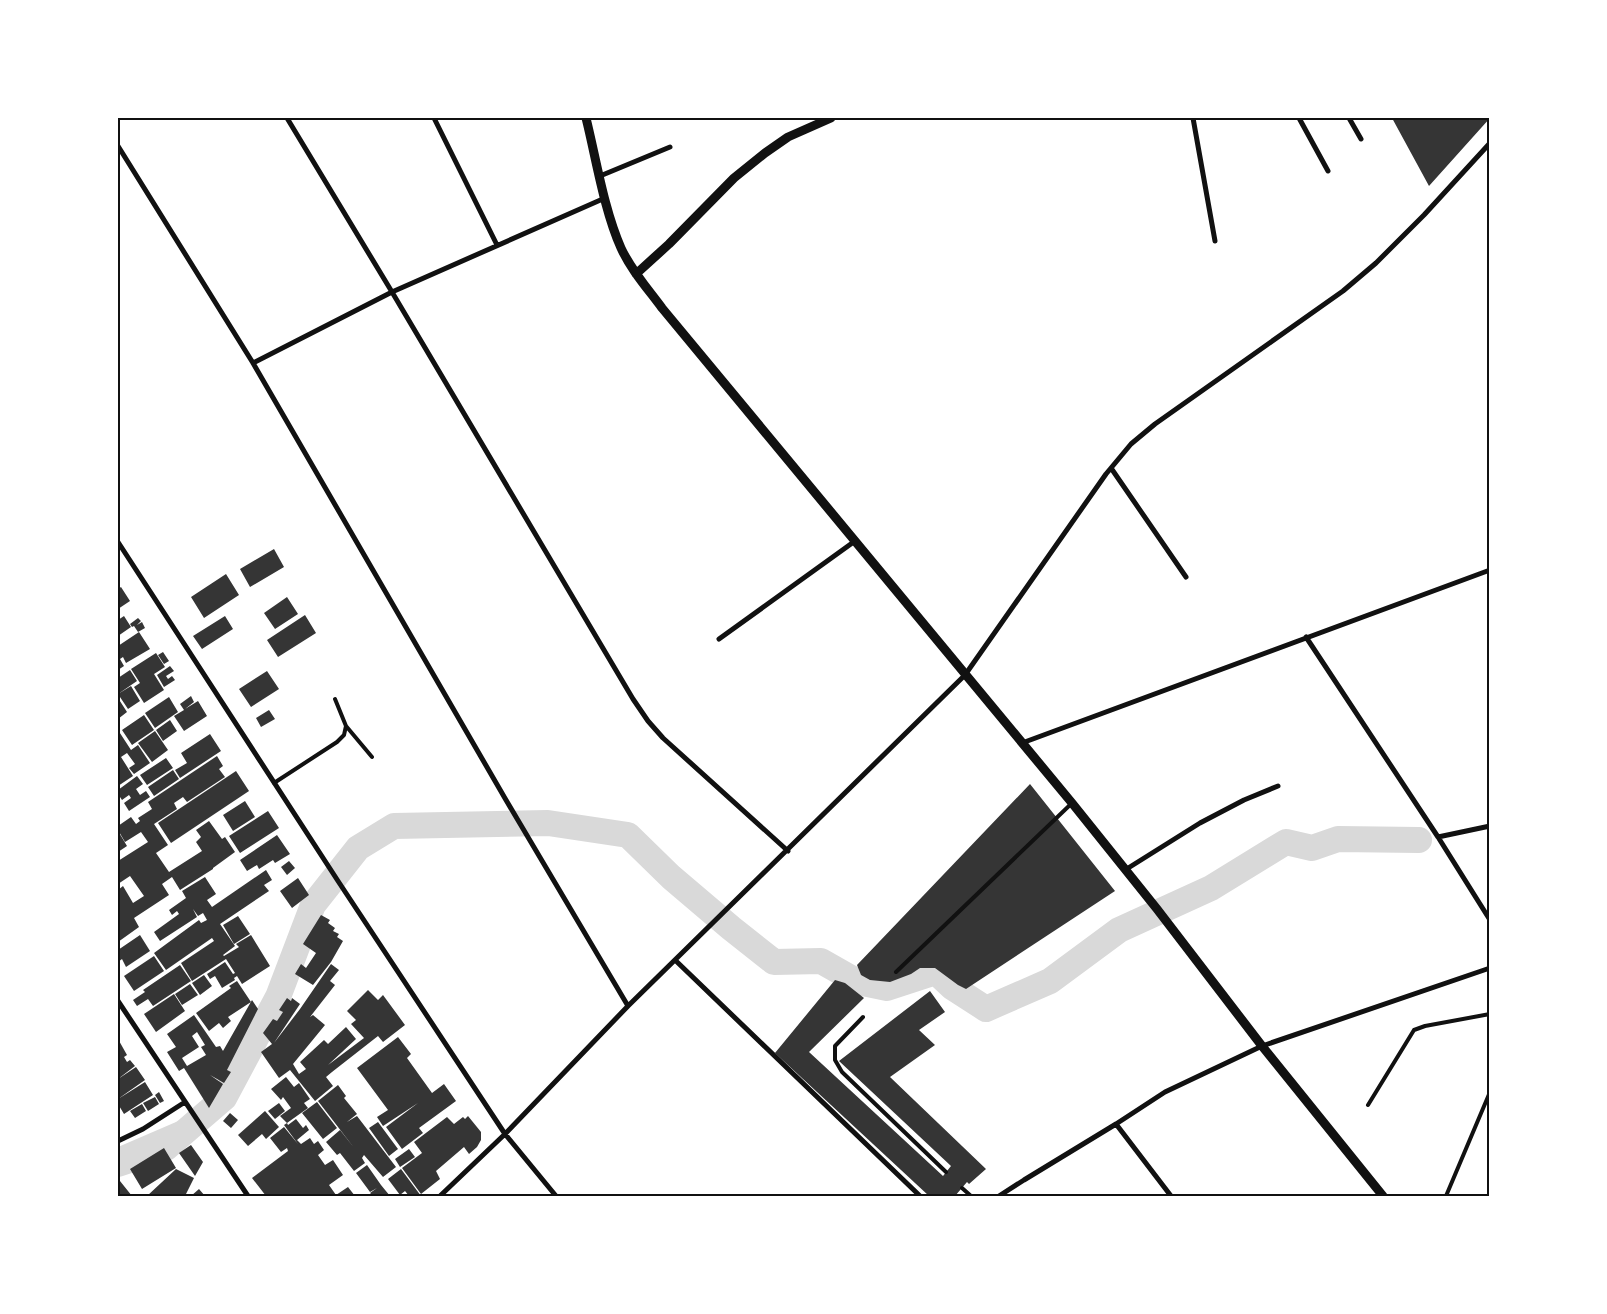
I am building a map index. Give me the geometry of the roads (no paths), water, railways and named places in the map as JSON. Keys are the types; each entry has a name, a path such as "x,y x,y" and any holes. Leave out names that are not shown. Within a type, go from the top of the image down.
{"street":[{"path":"287,118 633,699 648,721 663,738 788,851"},
{"path":"434,118 497,245"},
{"path":"586,118 614,227 622,249 636,274 662,308 1072,803 1157,909 1262,1046 1383,1196"},
{"path":"636,274 669,244 734,178 765,153 788,137 830,118"},
{"path":"1193,118 1215,241"},
{"path":"1299,118 1328,171"},
{"path":"1348,118 1361,139"},
{"path":"440,1196 505,1134 628,1006 788,851 965,675 1110,468 1131,444 1155,424 1350,286 1424,215 1490,143"},
{"path":"118,146 252,363 628,1006"},
{"path":"600,176 670,147"},
{"path":"252,363 392,292 606,197"},
{"path":"1110,468 1186,577"},
{"path":"719,639 855,541"},
{"path":"118,542 328,866 505,1134 556,1196"},
{"path":"1022,743 1490,570"},
{"path":"1306,637 1438,837 1490,920"},
{"path":"1125,870 1200,822 1244,800 1278,786"},
{"path":"1438,837 1490,826"},
{"path":"675,960 920,1196"},
{"path":"999,1196 1165,1092 1262,1046 1490,968"},
{"path":"118,1001 248,1196"},
{"path":"118,1141 143,1129 185,1102"},
{"path":"1116,1124 1171,1196"}],"lane":[{"path":"335,699 346,726 372,757"},
{"path":"274,783 336,742 344,735 346,726"},
{"path":"896,972 1072,803"},
{"path":"1368,1105 1414,1030 1419,1027 1490,1014"},
{"path":"862,1017 836,1046 835,1060 842,1072 946,1172"},
{"path":"1446,1196 1490,1092"},
{"path":"962,1188 971,1196"}],"waterway":[{"path":"118,1164 166,1148 224,1098 278,997 313,905 358,848 394,826 548,823 628,835 671,877 774,962 821,961 858,982 887,988 936,972 952,987 986,1009 1050,981 1119,930 1211,888 1286,842 1312,848 1338,839 1419,840"}]}
